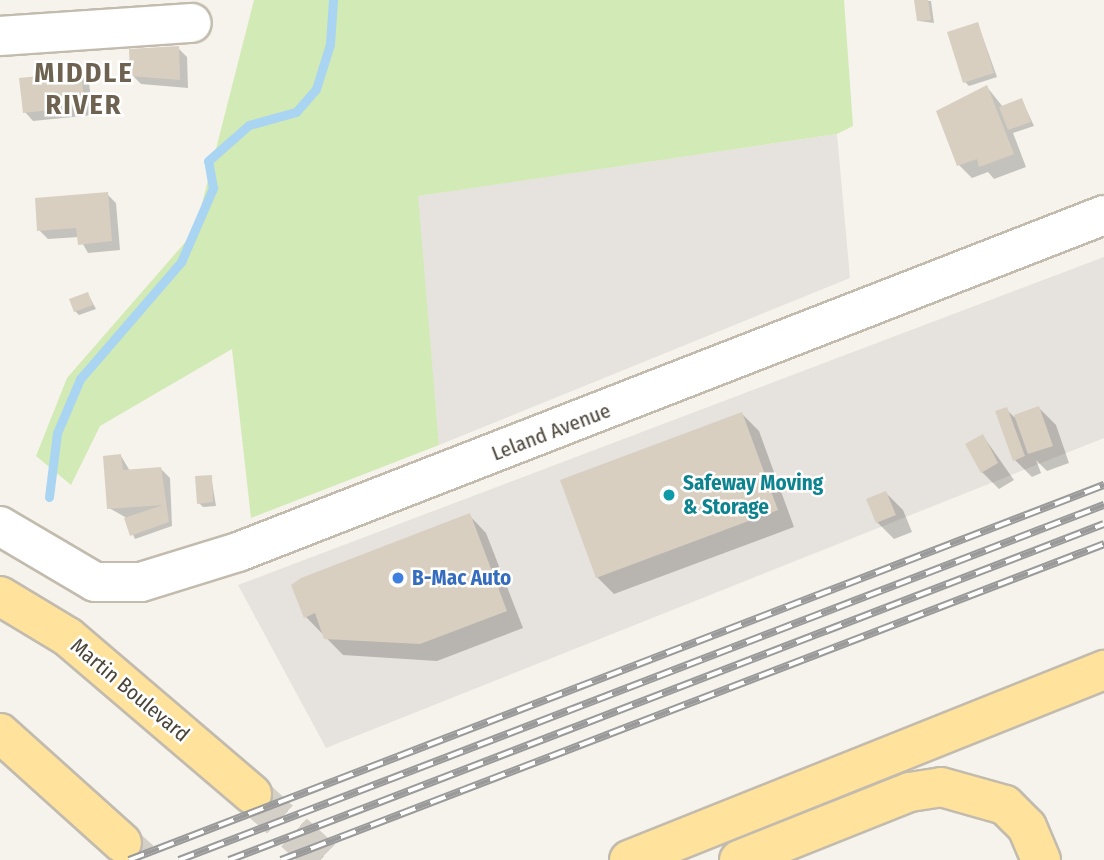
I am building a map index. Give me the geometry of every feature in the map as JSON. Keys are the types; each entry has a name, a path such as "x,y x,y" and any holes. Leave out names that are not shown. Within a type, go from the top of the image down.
{"main road":[{"name":"Martin Boulevard","path":"0,596 68,638 252,794"},
{"path":"629,860 1104,670"},
{"path":"0,733 122,843"},
{"path":"739,860 910,792 941,787 1005,805 1027,827 1041,860"}],"street":[{"path":"0,36 192,23"},
{"name":"Leland Avenue","path":"0,526 94,582 141,582 239,552 1104,215"}],"shaded area":[{"path":"837,134 850,278 439,445 417,196"},
{"path":"1104,257 1104,438 326,748 238,585"}],"green space":[{"path":"254,0 844,0 853,126 837,134 418,196 439,445 251,518 232,349 100,426 71,485 36,456 67,378 195,231"}],"building":[{"path":"914,0 928,0 931,20 917,21"},
{"path":"978,22 994,73 963,83 947,32"},
{"path":"179,46 180,80 130,76 129,49"},
{"path":"81,72 85,106 23,113 19,78"},
{"path":"987,85 1014,154 979,167 977,159 957,166 936,111"},
{"path":"1022,98 1031,122 1008,130 999,107"},
{"path":"108,192 112,241 78,245 76,228 37,231 35,198"},
{"path":"88,292 93,305 74,312 69,299"},
{"path":"1039,406 1053,446 1028,454 1014,415"},
{"path":"1007,407 1025,456 1013,461 995,411"},
{"name":"Safeway Moving & Storage","path":"742,412 778,510 596,578 560,480"},
{"path":"983,434 998,463 981,473 965,444"},
{"path":"121,454 123,470 161,467 169,522 130,536 124,518 163,505 107,509 103,456"},
{"path":"212,475 213,502 197,504 195,476"},
{"path":"886,491 896,515 876,523 866,499"},
{"name":"B-Mac Auto","path":"470,513 507,611 420,644 324,639 315,613 304,618 291,585 301,578"}],"waterway":[{"path":"49,497 57,433 80,379 181,262 213,188 208,161 249,125 296,112 316,89 330,44 333,0"}],"tunnel":[{"path":"252,794 324,860"},
{"path":"122,843 141,860"}],"railway":[{"path":"129,860 1104,485"},
{"path":"179,860 1104,505"},
{"path":"229,860 1104,524"},
{"path":"281,860 1104,544"}],"place":[{"name":"Safeway Moving & Storage","path":"669,495"},
{"name":"B-Mac Auto","path":"398,578"}],"district":[{"name":"MIDDLE RIVER","path":"84,89"}]}
